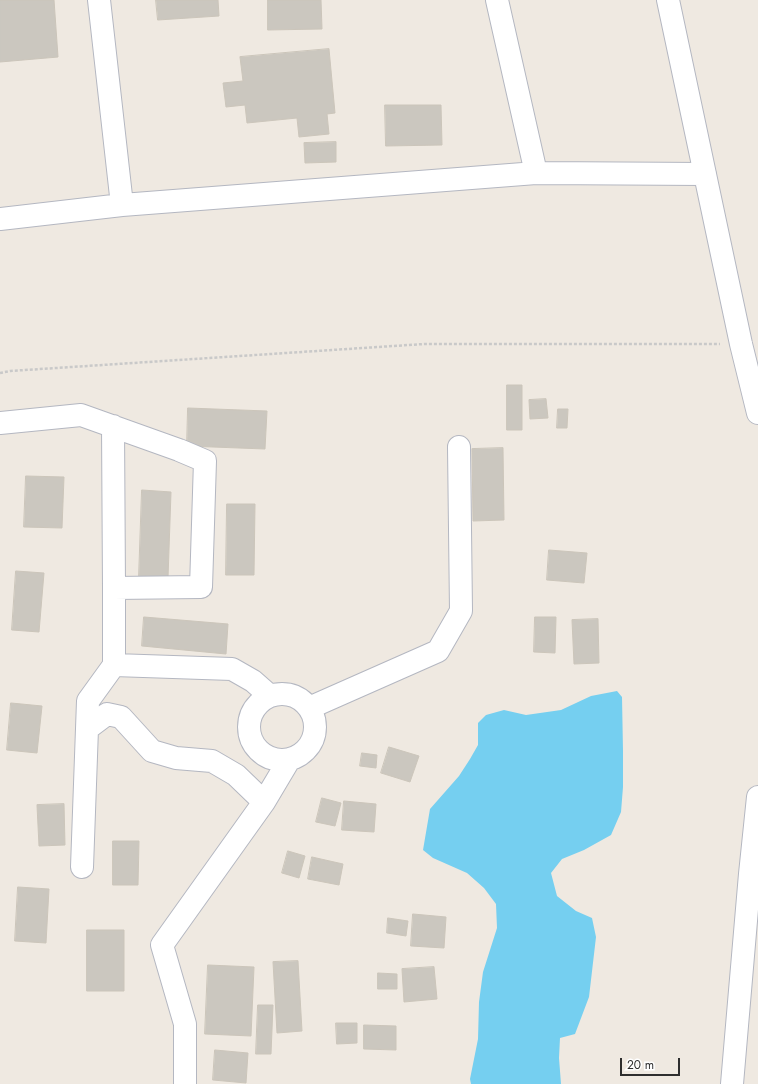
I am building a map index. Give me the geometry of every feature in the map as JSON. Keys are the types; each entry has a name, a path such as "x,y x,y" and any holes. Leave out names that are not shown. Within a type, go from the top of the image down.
{"street":[{"path":"99,0 122,205"},
{"path":"497,0 536,173"},
{"path":"668,0 741,344 758,413"},
{"path":"0,220 122,205 536,173 705,174"},
{"path":"0,423 82,415 205,461 200,587 114,588"},
{"path":"82,867 88,701 114,665 113,426"},
{"path":"309,708 438,651 461,611 459,447"},
{"path":"114,665 232,669 253,681 270,696"},
{"path":"281,694 292,695 302,700 309,708 314,718 316,729 308,749 299,756 289,760 278,760 268,757 259,751 253,742 249,731 250,720 254,710 261,702 270,696 281,694"},
{"path":"87,729 107,714 121,717 152,751 176,758 212,761 236,775 264,802"},
{"path":"185,1084 185,1024 162,945 264,802 289,760"},
{"path":"732,1084 758,797"}],"path":[{"path":"0,373 10,370 424,344 741,344"}],"water":[{"path":"617,691 622,697 623,787 621,812 611,835 584,850 562,859 551,873 557,896 576,911 592,918 596,937 589,997 575,1034 560,1038 559,1058 561,1084 471,1084 470,1079 478,1039 479,1002 483,972 497,928 496,904 484,888 467,873 433,858 423,850 430,809 459,776 470,759 478,745 478,723 486,715 504,710 526,715 561,710 591,696"}],"building":[{"path":"0,0 54,0 58,57 0,62"},
{"path":"156,0 218,0 219,16 158,20"},
{"path":"268,0 321,0 322,29 268,30"},
{"path":"329,49 335,113 327,114 329,134 299,137 297,118 247,123 245,105 226,107 223,83 243,81 240,57"},
{"path":"385,105 441,105 442,145 386,146"},
{"path":"336,142 336,162 305,163 304,143"},
{"path":"507,385 522,385 522,430 507,430"},
{"path":"546,399 548,418 530,419 529,400"},
{"path":"188,408 267,411 265,449 187,446"},
{"path":"558,409 568,409 567,428 557,428"},
{"path":"503,448 504,520 473,521 472,449"},
{"path":"26,476 64,477 62,528 24,527"},
{"path":"142,490 171,492 168,578 139,577"},
{"path":"227,504 255,504 254,575 226,575"},
{"path":"549,550 587,553 584,583 547,580"},
{"path":"16,571 44,573 39,632 12,630"},
{"path":"144,617 228,624 226,654 142,646"},
{"path":"535,617 556,617 555,653 534,652"},
{"path":"598,619 599,663 574,664 572,620"},
{"path":"11,703 42,706 37,753 7,750"},
{"path":"389,747 419,756 410,782 381,773"},
{"path":"362,753 377,755 376,768 360,766"},
{"path":"322,798 341,803 335,826 316,822"},
{"path":"344,801 376,804 374,832 342,830"},
{"path":"64,804 65,845 39,846 37,805"},
{"path":"113,841 139,841 138,885 113,885"},
{"path":"288,851 305,856 299,878 282,873"},
{"path":"312,857 343,864 339,885 308,879"},
{"path":"18,887 49,889 46,943 15,941"},
{"path":"413,914 446,917 444,948 411,946"},
{"path":"388,918 408,921 406,936 387,933"},
{"path":"87,930 124,930 124,991 87,991"},
{"path":"298,961 302,1031 277,1033 273,962"},
{"path":"208,965 254,967 251,1036 205,1034"},
{"path":"434,967 437,999 404,1002 402,969"},
{"path":"378,973 397,974 397,989 378,989"},
{"path":"258,1005 273,1005 271,1054 256,1054"},
{"path":"336,1023 357,1023 357,1043 337,1044"},
{"path":"364,1025 396,1026 396,1050 364,1049"},
{"path":"215,1050 248,1053 246,1083 213,1080"}]}
